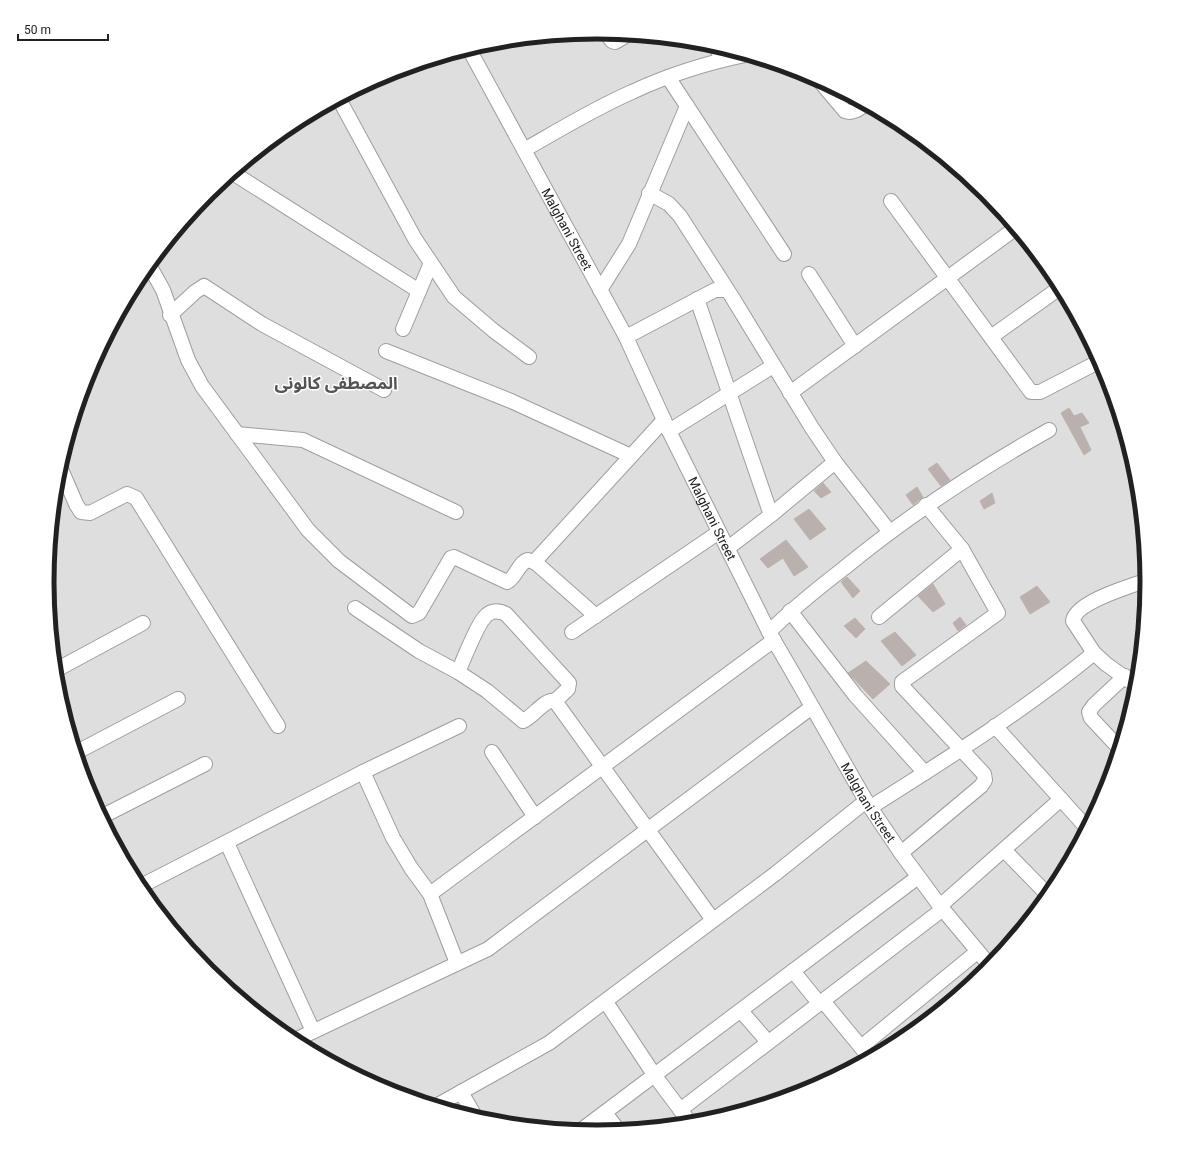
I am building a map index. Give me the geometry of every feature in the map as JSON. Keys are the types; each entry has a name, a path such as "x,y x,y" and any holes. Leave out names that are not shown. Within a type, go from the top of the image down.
{"street":[{"path":"719,53 721,60"},
{"name":"Malghani Street","path":"472,54 626,337 667,426 771,636 869,804 900,853 941,907 986,962"},
{"path":"524,150 631,92 668,77 735,57"},
{"path":"668,77 784,254"},
{"path":"827,90 845,111 849,113 860,107"},
{"path":"341,104 385,185 431,263 454,296 494,331 529,357"},
{"path":"600,290 629,244 687,106"},
{"path":"237,176 419,291"},
{"path":"650,193 669,204 680,216 726,290 732,296 773,366 835,462 889,531"},
{"path":"891,201 1031,392 1036,393 1095,364"},
{"path":"790,393 1012,231"},
{"path":"403,329 431,263"},
{"path":"153,271 163,290 170,315 194,373 308,530 339,560 412,616 419,613 454,557 507,582 511,580 525,561 536,563 596,616"},
{"path":"810,274 856,346"},
{"path":"170,315 195,292 204,286 262,324 384,390"},
{"path":"626,337 715,290 726,290"},
{"path":"991,337 1055,291"},
{"path":"697,299 771,515"},
{"path":"386,351 511,401 631,456"},
{"path":"536,563 536,560 631,456 667,426 730,393 773,366"},
{"path":"430,894 602,767 771,636 790,611 889,531 992,462 1050,430"},
{"path":"237,434 304,440 456,512"},
{"path":"728,548 771,515 835,462"},
{"path":"64,476 81,512 90,513 127,494 136,498 278,726"},
{"path":"900,853 981,786 985,780 984,774 902,686 905,679 998,613 962,549 926,505"},
{"path":"572,632 719,532"},
{"path":"879,616 962,549"},
{"path":"1132,682 1106,664 1094,653 1073,621 1077,611 1097,600 1141,583"},
{"path":"355,608 419,650 458,672 487,692 522,721 528,719 549,701 555,701 568,689 569,683 506,614 501,611 494,611 483,618 458,672"},
{"path":"790,611 855,695 926,773"},
{"path":"61,667 143,623"},
{"path":"442,1103 549,1043 606,1002 869,804 926,773 1065,677 1094,653"},
{"path":"1116,744 1091,718 1089,712 1094,705 1125,676"},
{"path":"81,750 178,699"},
{"path":"555,701 713,920"},
{"path":"301,1037 488,949 812,707"},
{"path":"146,884 363,772 459,726"},
{"path":"995,726 1084,825"},
{"path":"492,752 535,817"},
{"path":"106,815 204,764"},
{"path":"363,772 393,838 411,868 430,894 457,963"},
{"path":"687,1118 768,1042 941,907 1061,799"},
{"path":"227,843 313,1031"},
{"path":"1004,850 1044,891"},
{"path":"587,1126 918,877"},
{"path":"793,971 866,1053 978,952"},
{"path":"606,1002 684,1119"},
{"path":"741,1011 768,1042"},
{"path":"461,1092 472,1111"},
{"path":"605,1113 615,1126"}],"shaded area":[{"path":"562,40 633,40 668,44 704,49 772,68 805,80 838,95 869,112 928,151 956,174 982,198 1029,252 1068,311 1085,342 1100,375 1122,442 1131,476 1140,547 1140,618 1136,653 1131,689 1112,757 1100,790 1085,823 1068,854 1029,913 1006,941 982,967 928,1014 869,1053 838,1070 805,1085 738,1107 704,1116 633,1125 562,1125 527,1121 491,1116 423,1097 390,1085 357,1070 326,1053 267,1014 239,991 213,967 166,913 127,854 110,823 95,790 73,723 64,689 55,618 55,547 59,512 64,476 83,408 95,375 110,342 127,311 166,252 189,224 213,198 267,151 326,112 357,95 390,80 457,58 491,49"}],"building":[{"path":"1069,408 1074,416 1082,413 1089,423 1080,427 1091,450 1084,455 1061,413"},
{"path":"937,463 950,480 941,486 928,469"},
{"path":"823,483 831,492 821,498 814,491"},
{"path":"917,487 923,497 913,505 906,495"},
{"path":"992,493 995,503 984,509 980,501"},
{"path":"809,509 826,529 810,540 794,519"},
{"path":"786,540 808,567 794,576 783,558 768,568 760,559"},
{"path":"847,577 860,591 853,598 841,582"},
{"path":"933,584 945,604 933,612 918,596"},
{"path":"1037,586 1050,602 1030,614 1020,597"},
{"path":"960,617 966,625 958,631 953,623"},
{"path":"855,618 865,629 856,638 844,626"},
{"path":"895,632 916,655 902,666 881,641"},
{"path":"866,661 890,684 873,699 848,673"}],"district":[{"name":"المصطفی کالونی","path":"336,383"}]}
